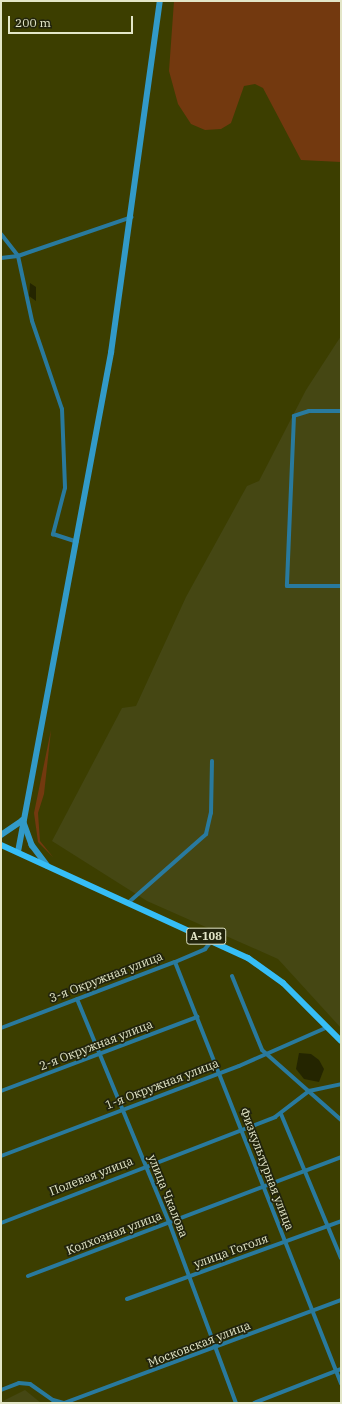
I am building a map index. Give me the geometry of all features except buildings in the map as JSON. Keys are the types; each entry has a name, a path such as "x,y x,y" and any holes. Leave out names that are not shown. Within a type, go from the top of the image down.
{"highway":[{"name":"А-108","path":"1,845 213,939 252,960 283,983 341,1041"}],"main road":[{"path":"18,852 78,543 132,217 160,1"},
{"path":"1,835 23,820"},
{"path":"23,820 32,845 48,866"}],"street":[{"path":"1,258 18,256 132,217"},
{"path":"1,234 18,256 32,322 62,409 65,488 53,534 78,543"},
{"path":"341,411 309,410 294,416 287,586 341,586"},
{"path":"129,902 206,834 211,813 212,761"},
{"name":"3-я Окружная улица","path":"1,1028 175,962 205,949 213,939"},
{"name":"Физкультурная улица","path":"175,962 240,1130 264,1187 284,1242 341,1383"},
{"path":"232,976 262,1050 268,1053 341,1120"},
{"name":"улица Чкалова","path":"77,999 101,1054 145,1166 169,1222 236,1403"},
{"name":"2-я Окружная улица","path":"1,1091 197,1017"},
{"name":"1-я Окружная улица","path":"1,1156 219,1073 328,1027"},
{"name":"Полевая улица","path":"1,1223 281,1114 309,1091 341,1084"},
{"path":"281,1114 306,1170 341,1258"},
{"name":"Колхозная улица","path":"28,1276 341,1158"},
{"name":"улица Гоголя","path":"127,1299 341,1221"},
{"name":"Московская улица","path":"1,1390 19,1382 30,1384 53,1400 64,1403 216,1349 341,1300"},
{"path":"254,1403 341,1369"}],"shaded area":[{"path":"174,1 341,1 341,162 301,160 263,88 255,84 244,86 231,123 221,129 205,130 191,124 178,104 169,71"},
{"path":"30,283 36,287 36,301 29,296"},
{"path":"341,336 341,1028 278,959 147,901 52,841 122,708 136,706 186,597 247,486 259,481 306,390"},
{"path":"51,730 44,794 38,813 40,841 53,857 38,842 34,813"},
{"path":"299,1053 311,1054 319,1060 324,1069 319,1082 304,1079 296,1069"},
{"path":"25,1390 41,1403 1,1403 1,1402"}]}
